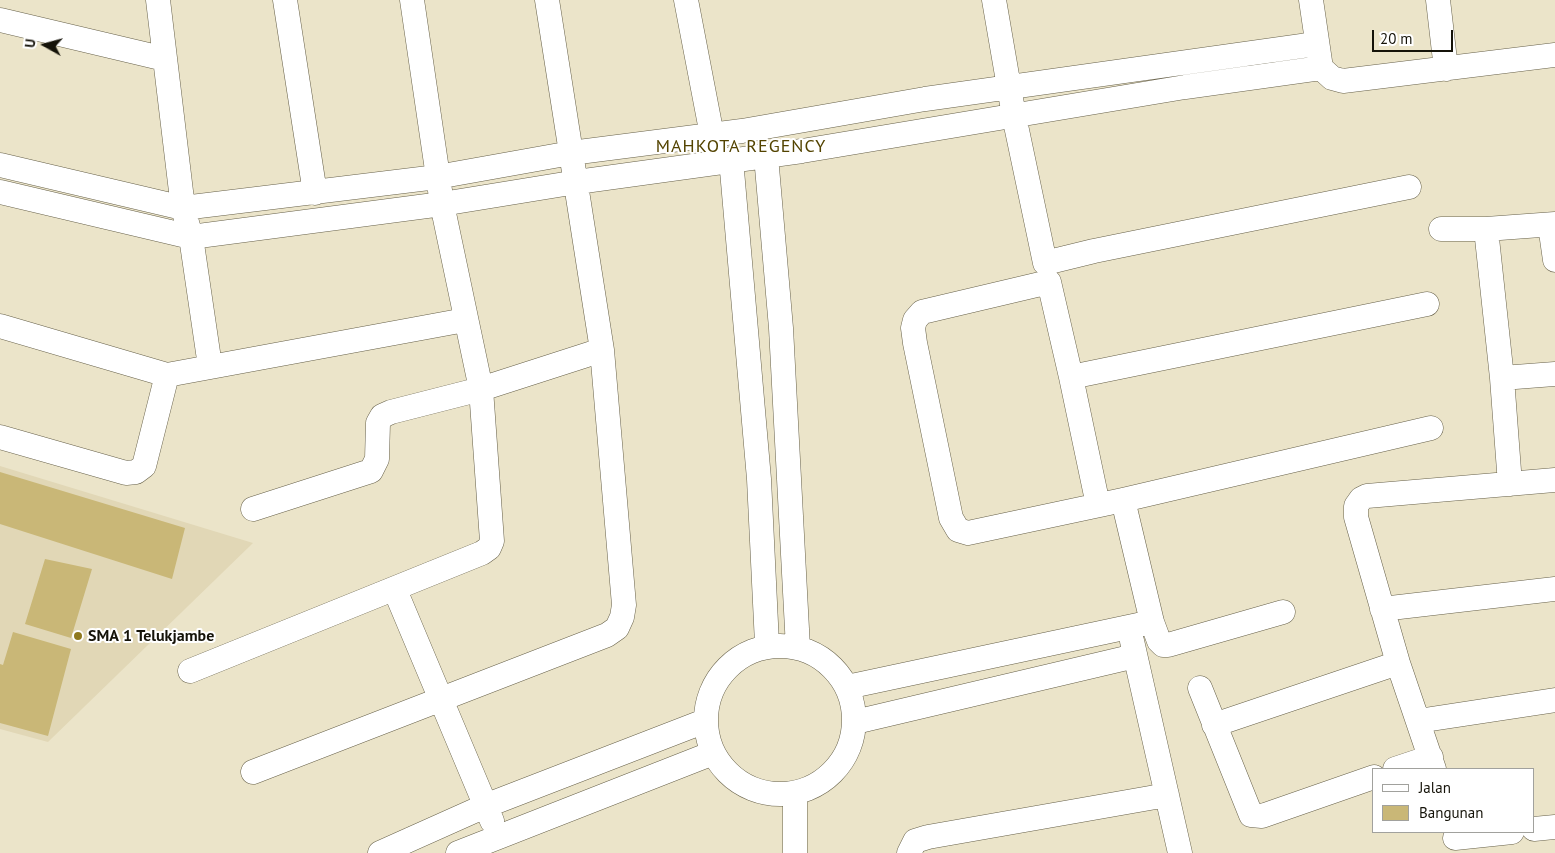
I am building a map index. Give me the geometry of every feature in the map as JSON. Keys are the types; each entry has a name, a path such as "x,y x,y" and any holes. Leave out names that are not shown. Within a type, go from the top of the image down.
{"street":[{"path":"158,0 183,208 191,237 210,366"},
{"path":"285,0 315,193"},
{"path":"190,671 395,590 489,548 492,541 481,389 442,204 412,0"},
{"path":"253,772 607,635 616,628 622,617 624,605 602,350 547,0"},
{"path":"686,0 712,136 724,161 759,479 767,644"},
{"path":"994,0 1014,116 1098,505"},
{"path":"1311,0 1321,68 1332,78 1344,81 1555,55"},
{"path":"1438,0 1446,69"},
{"path":"0,20 165,60"},
{"path":"0,165 183,208 438,177 571,153 712,136 925,99 1316,44"},
{"path":"0,192 191,237 442,204 577,182 766,156 1185,86 1321,68"},
{"path":"766,156 781,328 798,648"},
{"path":"1409,187 1047,273 922,312 914,320 912,328 952,518 958,530 968,533 1123,500 1431,428"},
{"path":"1441,229 1486,229 1553,224 1555,260"},
{"path":"1486,229 1502,378 1510,484"},
{"path":"1071,377 1427,304"},
{"path":"0,326 167,374 465,320"},
{"path":"253,509 372,471 377,459 378,423 382,416 481,389 602,350"},
{"path":"0,437 126,473 136,472 144,466 167,374"},
{"path":"1502,378 1555,374"},
{"path":"1401,768 1433,763 1398,663 1356,517 1356,506 1361,499 1367,496 1555,480"},
{"path":"1123,500 1152,622 1159,641 1163,645 1283,612"},
{"path":"1382,609 1555,589"},
{"path":"395,590 498,836"},
{"path":"847,687 1152,622"},
{"path":"1128,627 1180,853"},
{"path":"767,644 798,648 824,659 847,687 853,704 855,722 850,746 837,768 818,784 795,793 762,793 733,778 713,753 705,721 712,689 731,662 767,644"},
{"path":"855,722 1135,656"},
{"path":"1214,725 1398,663"},
{"path":"1200,688 1251,815 1262,816 1372,778"},
{"path":"1418,721 1555,700"},
{"path":"380,853 485,806 705,721"},
{"path":"458,853 713,753"},
{"path":"795,793 795,853"},
{"path":"908,853 915,841 928,837 1167,795"},
{"path":"1535,829 1555,827"},
{"path":"1456,841 1506,833"}],"shaded area":[{"name":"SMA 1 Telukjambe","path":"0,466 253,543 48,742 0,729"}],"building":[{"path":"0,472 185,528 172,579 0,524"},
{"path":"45,559 92,569 71,638 25,624"},
{"path":"13,632 71,649 48,736 0,723 0,664 3,665"}],"place":[{"name":"SMA 1 Telukjambe","path":"78,636"}],"district":[{"name":"MAHKOTA REGENCY","path":"741,147"}]}
